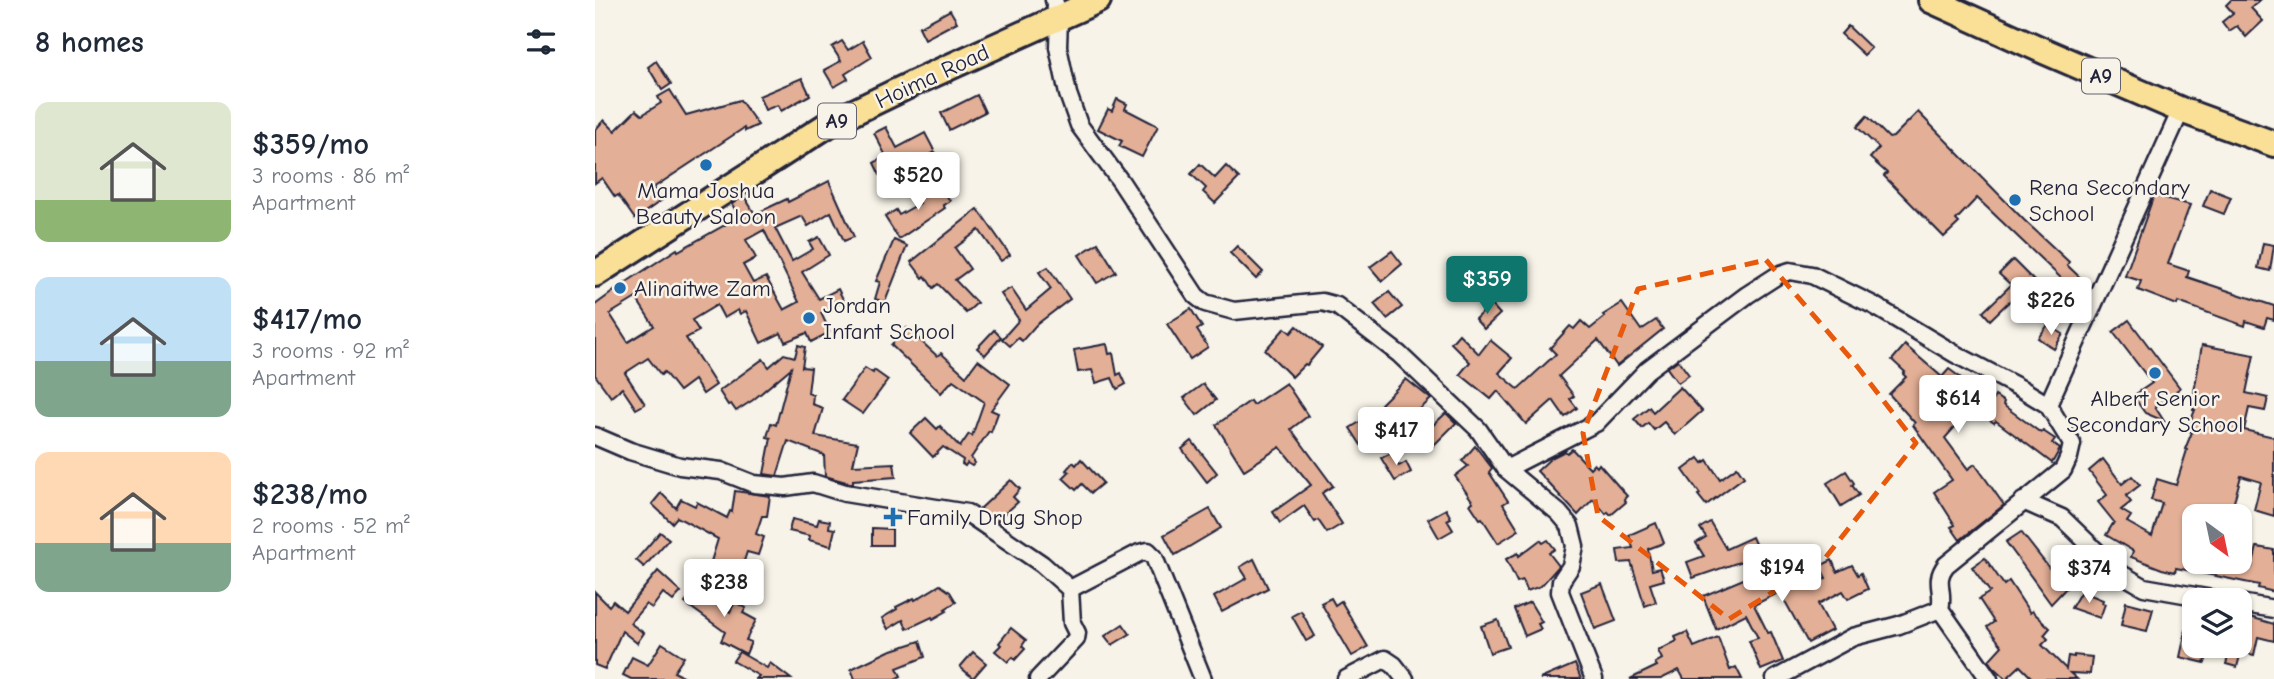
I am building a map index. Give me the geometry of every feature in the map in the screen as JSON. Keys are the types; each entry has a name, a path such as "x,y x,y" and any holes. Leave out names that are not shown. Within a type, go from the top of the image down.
{"main road":[{"name":"Hoima Road","path":"595,274 829,124 915,83 1056,9 1098,0"},
{"name":"A9","path":"1931,0 2181,110 2274,144"}],"street":[{"path":"1056,9 1058,47 1068,94 1079,125 1121,182 1196,296 1217,308 1234,311 1322,302 1337,306 1399,354 1478,429 1506,469 1559,513 1570,526 1575,546 1571,566 1561,581 1560,592 1594,679"},
{"path":"2048,405 2181,110"},
{"path":"1506,469 1596,423 1647,370 1778,275 1790,271 1812,275 1873,305 2048,405 2072,444 2063,470 1946,565 1938,579 1943,598 1940,609"},
{"path":"595,436 630,451 680,466 721,471 754,484 785,487 813,483 845,493 967,513 1042,564 1070,589 1076,639 1038,679"},
{"path":"2023,501 2062,518 2118,572 2144,587 2182,594"},
{"path":"1070,589 1147,551 1154,556 1203,679"},
{"path":"2252,605 2274,609"},
{"path":"1775,679 1853,637 1899,625 1940,609"},
{"path":"1940,609 1989,679"},
{"path":"1346,679 1385,659 1394,665 1405,679"}],"highlighted area":[{"path":"1766,260 1853,361 1916,443 1822,562 1729,619 1598,516 1583,433 1638,289"}],"building":[{"path":"2231,0 2260,0 2251,8 2263,21 2246,37 2237,26 2229,31 2222,22 2233,13 2226,5"},
{"path":"950,10 957,22 925,39 919,27"},
{"path":"1848,26 1871,48 1864,55 1841,34"},
{"path":"842,41 848,50 863,41 872,57 845,74 848,79 834,87 824,70 841,61 832,47"},
{"path":"656,61 671,84 662,90 648,67"},
{"path":"802,78 810,95 781,111 778,105 765,110 759,96"},
{"path":"670,90 686,115 740,100 758,125 745,131 744,128 653,188 662,200 635,219 602,178 595,183 595,130 604,120 615,131 636,110 642,115 661,103 658,97"},
{"path":"977,95 985,112 949,130 941,113"},
{"path":"1117,99 1127,104 1125,109 1158,126 1142,157 1119,146 1122,141 1098,129 1108,109 1112,111"},
{"path":"1918,112 2069,262 2067,265 2090,287 2052,327 2018,293 1990,320 1983,312 2011,285 1999,274 2013,260 2047,294 2062,279 1977,198 1956,220 1959,223 1944,237 1884,176 1887,173 1870,158 1879,148 1857,127 1867,116 1889,138"},
{"path":"886,127 897,148 925,133 935,152 883,181 874,163 886,156 874,133"},
{"path":"1200,164 1215,178 1226,166 1239,178 1215,203 1203,192 1206,188 1191,174"},
{"path":"829,181 854,237 844,241 831,212 808,226 802,216 775,228 792,261 813,249 809,242 819,237 829,255 802,272 819,299 838,289 844,301 821,313 830,332 811,342 807,333 785,342 781,333 761,343 746,311 740,314 738,310 724,318 717,305 692,320 699,331 686,338 716,385 703,394 694,380 679,391 664,372 661,375 648,358 625,373 645,404 636,409 622,388 611,397 595,375 595,305 677,249 678,251 739,217 732,204 744,196 755,214 787,199 788,202","holes":["764,230 799,302 784,310 766,277 753,283 743,265 756,258 746,240","636,298 654,326 628,342 610,314"]},
{"path":"923,186 929,195 941,187 950,201 943,205 945,208 899,239 885,217 896,210 899,215 920,203 914,192"},
{"path":"2210,189 2231,197 2224,214 2203,206"},
{"path":"2154,195 2190,205 2168,264 2189,271 2187,277 2274,306 2274,320 2267,318 2264,327 2246,321 2245,326 2138,290 2141,281 2125,276"},
{"path":"978,209 1010,255 1001,261 979,230 955,248 970,269 955,280 977,303 966,313 938,284 933,288 911,262"},
{"path":"894,240 907,246 885,302 875,299 880,282 876,281"},
{"path":"1098,243 1116,272 1097,283 1079,255"},
{"path":"2263,243 2274,245 2270,271 2258,268"},
{"path":"1237,246 1263,272 1256,279 1230,253"},
{"path":"1392,251 1402,264 1382,281 1370,267"},
{"path":"1048,267 1070,299 1036,325 1022,341 1018,338 1010,346 1002,339 1019,320 1001,294 1011,288 1026,310 1051,289 1039,272"},
{"path":"1389,292 1402,307 1387,319 1374,304"},
{"path":"1622,303 1641,330 1656,320 1663,329 1617,366 1598,340 1559,376 1574,396 1570,399 1577,408 1565,417 1553,400 1526,424 1498,391 1491,399 1460,374 1470,362 1451,343 1459,334 1479,354 1490,340 1512,358 1499,373 1518,389 1556,354 1550,348 1570,326 1574,329 1581,321 1590,329 1605,317 1603,315"},
{"path":"1491,304 1500,314 1484,329 1475,319"},
{"path":"1191,309 1202,327 1197,330 1208,347 1190,359 1167,324"},
{"path":"2129,320 2180,388 2155,407 2164,421 2145,413 2133,396 2152,383 2113,332"},
{"path":"2048,325 2063,334 2054,349 2038,338"},
{"path":"1297,326 1322,347 1307,365 1292,377 1265,350 1285,328 1291,333"},
{"path":"907,328 937,356 941,353 966,376 978,360 1010,384 991,410 998,413 991,432 989,431 971,458 975,463 972,466 967,463 965,466 962,464 963,460 943,447 933,457 910,433 926,418 937,429 940,426 960,447 969,434 972,436 984,402 953,380 941,393 891,345"},
{"path":"994,330 1001,337 985,355 977,348"},
{"path":"1107,344 1109,354 1113,353 1117,375 1121,373 1126,384 1117,389 1112,378 1096,383 1092,370 1078,372 1074,350"},
{"path":"798,345 805,347 802,367 811,368 808,393 813,395 812,404 823,408 815,436 858,443 853,465 894,463 896,477 853,480 853,484 825,476 824,455 788,441 777,476 764,474 771,438 767,437 771,423 776,425 791,368 736,411 731,404 728,405 719,391 763,359 769,367 784,354 795,357"},
{"path":"1905,345 1942,377 1949,369 1992,401 1995,396 2004,402 2003,405 2041,433 2043,431 2055,439 2052,443 2060,449 2052,463 1996,421 1994,423 1972,408 1945,438 1968,469 1975,464 2004,505 1960,540 1951,527 1955,525 1934,492 1952,480 1913,425 1915,423 1889,394 1906,377 1903,374 1905,372 1892,360"},
{"path":"2202,345 2254,355 2246,393 2268,398 2265,411 2249,408 2244,430 2274,437 2274,516 2254,510 2261,482 2241,476 2233,504 2182,504 2182,569 2176,568 2175,572 2131,557 2133,551 2106,535 2114,522 2098,502 2107,495 2089,471 2103,459 2122,484 2132,476 2140,485 2126,496 2131,502 2121,510 2131,516 2127,522 2152,536 2162,503 2151,500 2157,479 2176,485 2192,432 2187,430 2195,410 2197,393 2194,392"},
{"path":"1678,360 1689,375 1678,383 1667,368"},
{"path":"865,368 873,373 874,370 888,380 863,414 842,400"},
{"path":"1406,379 1431,399 1418,411 1432,426 1446,413 1456,423 1433,446 1431,443 1426,448 1381,404"},
{"path":"1286,383 1308,416 1291,429 1333,486 1322,493 1342,524 1327,533 1304,506 1280,523 1273,512 1311,485 1280,447 1244,470 1216,425 1250,401 1253,405"},
{"path":"1203,384 1216,400 1197,415 1184,398"},
{"path":"1680,387 1702,411 1675,435 1664,422 1654,430 1648,423 1642,428 1634,419 1649,407 1653,412"},
{"path":"1363,420 1374,437 1361,445 1350,428"},
{"path":"1192,441 1217,473 1207,482 1182,449"},
{"path":"1475,446 1492,468 1489,472 1508,501 1503,504 1519,530 1498,543 1470,504 1473,502 1455,476 1468,466 1462,461"},
{"path":"1572,449 1590,468 1599,464 1627,496 1624,499 1626,502 1611,515 1608,512 1606,514 1593,499 1578,515 1537,471 1551,458"},
{"path":"1391,453 1399,466 1406,462 1411,472 1395,481 1381,458"},
{"path":"1699,458 1703,463 1707,460 1720,479 1737,467 1744,477 1706,505 1683,470"},
{"path":"1081,459 1103,483 1091,493 1082,484 1076,490 1063,478 1073,462 1076,465"},
{"path":"1846,471 1859,495 1841,506 1827,483"},
{"path":"1011,480 1020,489 1013,497 1018,502 997,521 980,509"},
{"path":"735,491 770,496 767,516 762,516 756,534 764,537 758,555 747,552 738,579 709,568 718,539 677,517 672,523 652,504 661,493 676,508 681,499 695,506 697,502 727,518 730,511 732,512"},
{"path":"1210,509 1221,528 1175,555 1164,535"},
{"path":"1446,509 1451,518 1447,520 1453,530 1439,538 1428,519"},
{"path":"792,519 817,525 819,519 830,521 829,528 835,529 831,546 809,540 810,536 789,531"},
{"path":"1710,522 1726,549 1752,537 1760,555 1693,578 1687,562 1704,556 1696,543 1706,537 1700,528"},
{"path":"1656,523 1664,543 1648,549 1652,570 1660,568 1664,580 1650,584 1656,602 1645,606 1631,562 1619,563 1617,550 1633,548 1629,535"},
{"path":"872,528 892,529 892,545 872,545"},
{"path":"660,532 669,539 644,567 636,560"},
{"path":"2021,532 2057,578 2069,585 2051,604 2006,542"},
{"path":"1540,540 1543,543 1548,540 1555,549 1549,553 1559,566 1541,586 1527,591 1523,580 1517,582 1506,559 1518,553 1519,556"},
{"path":"2257,547 2274,550 2274,592 2258,588 2259,585 2206,574 2252,574"},
{"path":"1985,558 2004,585 2009,581 2030,613 2032,611 2050,628 2044,635 2048,639 2042,645 2066,669 2068,656 2092,657 2090,674 2070,673 2077,679 2033,679 2020,666 2006,679 1995,669 1989,660 2002,646 1987,627 1994,622 1979,599 1990,592 1972,567"},
{"path":"1254,559 1268,588 1222,612 1214,597 1247,578 1240,567"},
{"path":"1832,560 1837,572 1852,565 1858,575 1861,573 1868,589 1848,599 1843,591 1818,604 1832,630 1808,643 1780,592 1754,605 1768,633 1771,632 1783,661 1761,670 1749,641 1758,638 1746,614 1716,629 1703,596 1767,569 1773,581 1792,570 1797,579 1802,576 1809,587 1826,578 1820,566"},
{"path":"658,571 681,592 673,601 663,593 652,608 646,604 630,623 644,633 637,643 622,631 605,669 595,665 595,592 609,606 613,601 625,611"},
{"path":"1602,584 1616,621 1595,629 1581,592"},
{"path":"697,585 730,612 735,602 746,608 743,613 756,620 746,640 751,642 746,654 721,641 725,632 685,603"},
{"path":"940,585 950,592 956,602 945,609 947,611 907,629 903,620 888,629 882,618 897,609 896,607 914,598 915,600"},
{"path":"2081,591 2103,600 2102,603 2105,604 2100,618 2071,608"},
{"path":"1331,598 1335,605 1341,601 1368,647 1352,656 1321,603"},
{"path":"1530,602 1542,622 1538,624 1541,629 1525,636 1514,609"},
{"path":"2126,602 2153,609 2147,631 2121,625"},
{"path":"1301,611 1315,636 1306,641 1292,616"},
{"path":"2252,618 2274,624 2274,641 2258,637 2254,655"},
{"path":"1498,620 1508,647 1490,653 1481,626"},
{"path":"1123,624 1130,634 1112,645 1105,636"},
{"path":"1011,628 1026,640 1022,646 1025,649 1015,660 1013,657 1008,662 995,651"},
{"path":"1687,632 1694,647 1718,637 1730,670 1736,667 1742,679 1684,679 1679,670 1661,679 1630,679 1657,666 1655,663 1662,659 1658,651 1677,641 1675,637"},
{"path":"920,641 925,657 897,668 901,676 895,679 855,679 851,669 889,651"},
{"path":"662,643 684,657 674,672 688,679 631,679 623,675 632,657 648,665"},
{"path":"739,652 767,668 770,663 791,679 756,679 759,676 733,661"},
{"path":"973,652 986,663 973,678 960,667"},
{"path":"2184,658 2206,658 2205,663"},
{"path":"2228,658 2239,658 2237,667 2226,664"},
{"path":"1575,664 1581,679 1540,679"}],"place":[{"name":"Mama Joshua Beauty Saloon","path":"706,165"},
{"name":"Rena Secondary School","path":"2015,200"},
{"name":"Alinaitwe Zam","path":"620,288"},
{"name":"Jordan Infant School","path":"809,318"},
{"name":"Albert Senior Secondary School","path":"2155,373"},
{"name":"Family Drug Shop","path":"893,517"}]}
